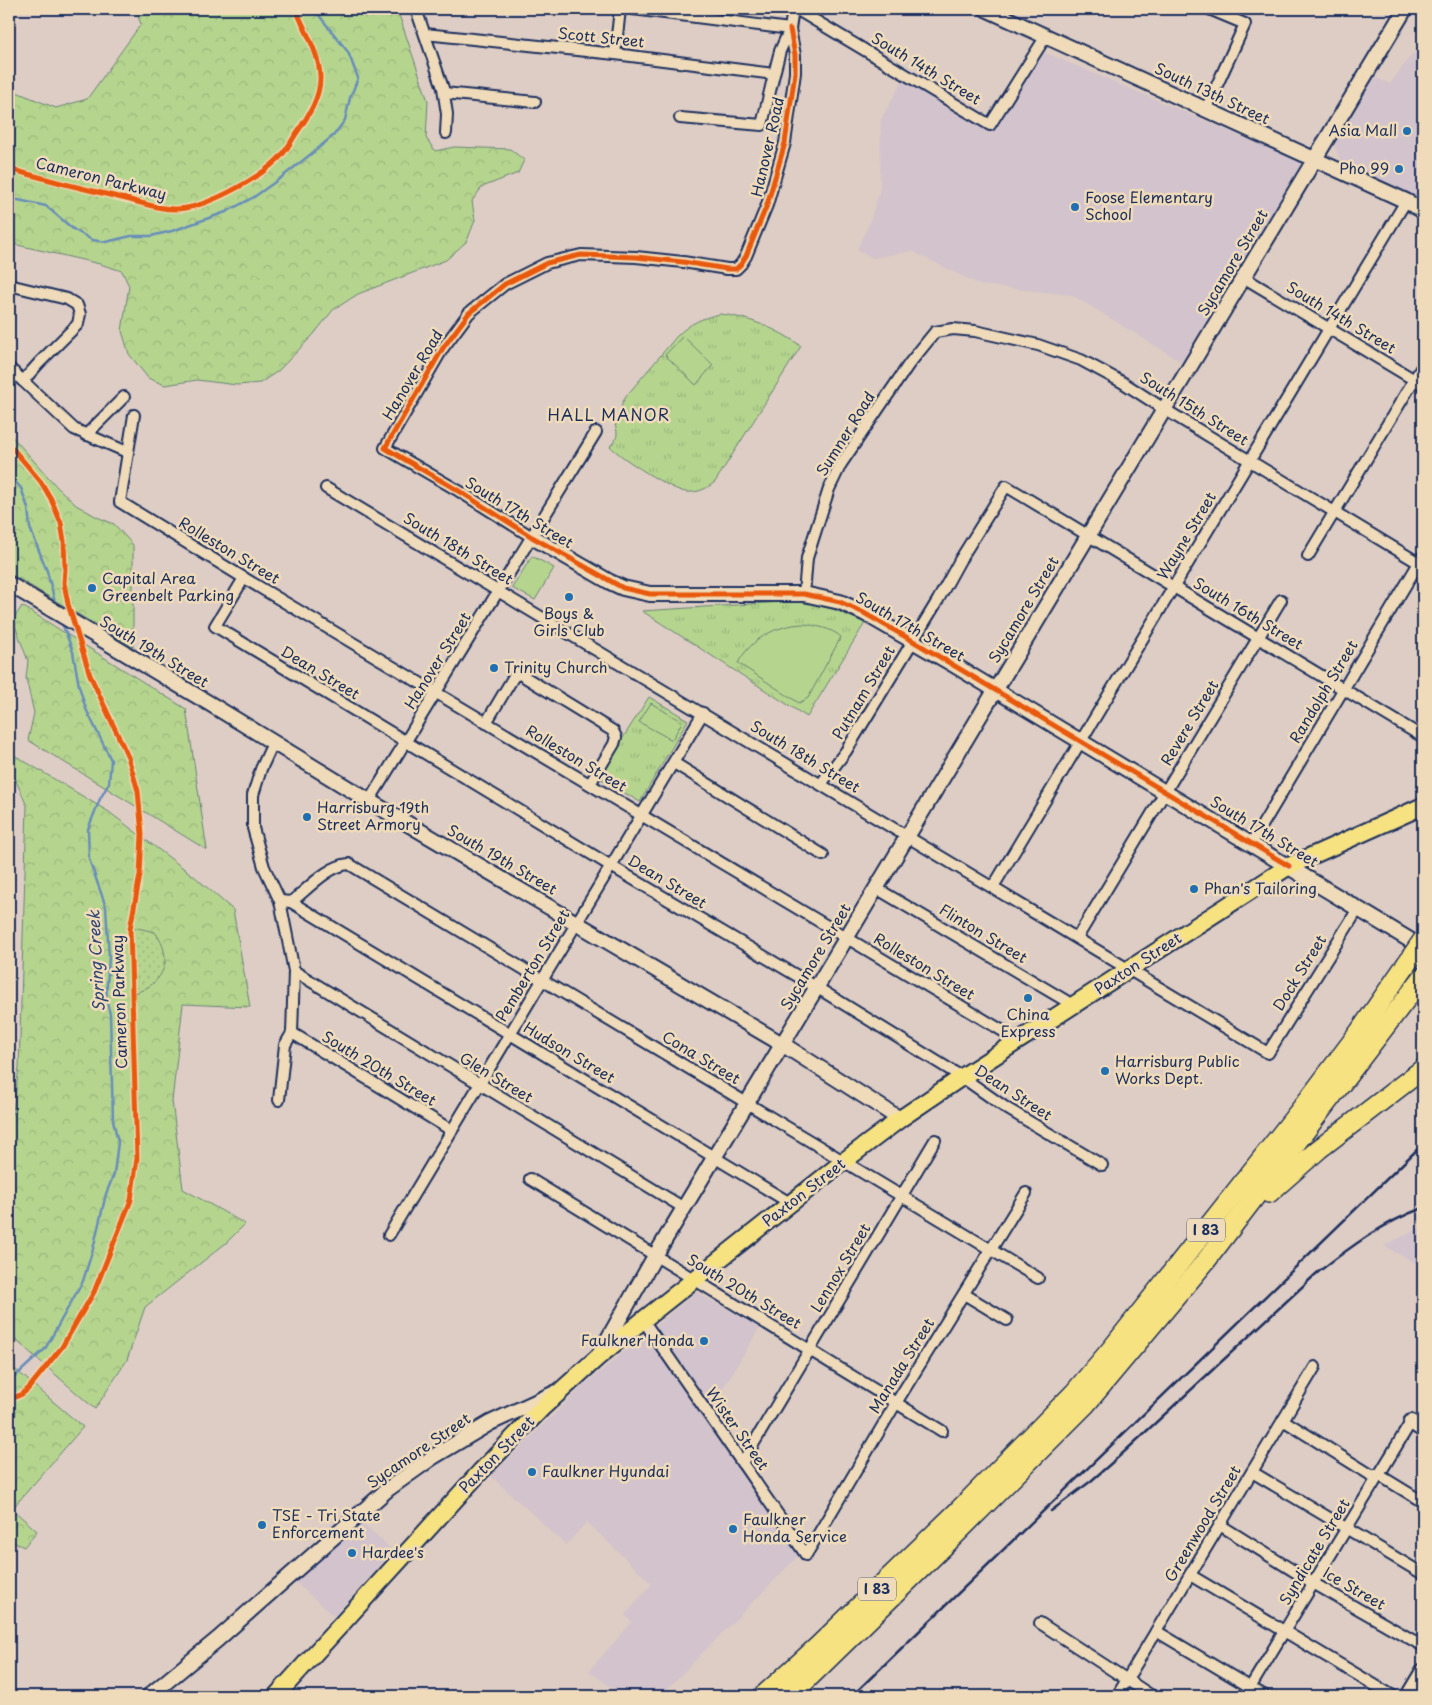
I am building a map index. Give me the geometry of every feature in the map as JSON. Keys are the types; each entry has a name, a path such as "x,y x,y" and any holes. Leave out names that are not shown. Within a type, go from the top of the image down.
{"highway":[{"name":"I 83","path":"763,1696 817,1647 958,1511 1074,1393 1306,1104 1360,1031 1423,940"},
{"name":"I 83","path":"790,1696 1086,1404 1205,1262 1423,977"},
{"path":"1205,1262 1263,1199 1290,1173 1423,1070"}],"main road":[{"name":"Paxton Street","path":"276,1696 481,1471 562,1389 693,1279 844,1161 900,1119 962,1077 1289,866 1423,806"}],"street":[{"path":"416,9 444,93 447,114 446,133"},
{"path":"615,54 620,9"},
{"path":"633,9 790,29"},
{"path":"680,118 762,125 780,51 790,29 794,9"},
{"name":"South 14th Street","path":"794,9 990,125 1046,36"},
{"name":"South 13th Street","path":"986,9 1406,201 1423,211"},
{"path":"1206,109 1245,24 1209,9"},
{"name":"Sycamore Street","path":"597,1358 655,1256 1405,9"},
{"name":"Hanover Road","path":"385,448 443,348 469,313 505,284 547,263 582,255 636,257 727,269 736,269 741,264 768,205 784,143 794,73 794,55 790,29"},
{"name":"Scott Street","path":"425,34 615,54 774,74"},
{"path":"444,93 535,102"},
{"name":"Wayne Street","path":"993,888 1406,201"},
{"name":"South 14th Street","path":"1243,277 1419,383"},
{"path":"9,285 67,299 77,305 80,314 78,324 38,363 23,381"},
{"name":"South 15th Street","path":"934,332 953,329 974,331 1038,345 1081,360 1122,382 1335,511 1421,559"},
{"name":"Sumner Road","path":"804,594 807,558 829,489 841,464 909,364 934,332"},
{"path":"1308,556 1335,511 1419,383 1423,364"},
{"path":"9,368 74,429 127,452 134,415"},
{"path":"86,435 124,397"},
{"name":"Hanover Street","path":"369,801 596,432"},
{"name":"South 17th Street","path":"385,448 610,582 636,591 650,594 804,594 840,602 864,613 1423,948"},
{"name":"Rolleston Street","path":"127,452 120,502 1018,1040"},
{"name":"South 16th Street","path":"1006,486 1423,737"},
{"name":"Putnam Street","path":"821,784 846,751 1006,486"},
{"name":"South 18th Street","path":"326,488 499,590 1268,1053"},
{"name":"Randolph Street","path":"1252,844 1421,559"},
{"name":"Dean Street","path":"244,578 215,626 816,988 962,1077 1006,1108 1102,1165"},
{"name":"South 19th Street","path":"9,584 369,801 782,1044 900,1119"},
{"name":"Revere Street","path":"1077,938 1281,600"},
{"path":"486,723 514,676 520,674 613,731 616,736 614,744 590,784"},
{"name":"Pemberton Street","path":"389,1235 703,714"},
{"path":"274,743 261,769 253,795 253,828 264,867 280,901 294,971 292,1033 285,1045 278,1100"},
{"path":"674,763 823,855"},
{"name":"Cona Street","path":"291,902 332,869 339,865 349,864 1038,1278"},
{"name":"Flinton Street","path":"876,888 1073,1005"},
{"name":"Hudson Street","path":"280,901 291,902 790,1203"},
{"name":"Dock Street","path":"1268,1053 1358,909"},
{"name":"Glen Street","path":"294,971 684,1208"},
{"name":"South 20th Street","path":"292,1033 451,1130"},
{"name":"Lennox Street","path":"742,1463 935,1140"},
{"name":"South 20th Street","path":"530,1180 942,1431"},
{"name":"Manada Street","path":"806,1555 896,1403 1026,1193"},
{"path":"964,1294 1007,1320"},
{"name":"Wister Street","path":"643,1320 806,1555"},
{"name":"Greenwood Street","path":"1117,1696 1315,1367"},
{"name":"Sycamore Street","path":"149,1696 225,1633 388,1489 433,1457 490,1423 562,1389"},
{"path":"1283,1420 1370,1475 1379,1475 1423,1502"},
{"path":"1411,1422 1423,1430"},
{"name":"Syndicate Street","path":"1247,1692 1411,1422"},
{"path":"1252,1472 1423,1574"},
{"name":"Ice Street","path":"1220,1525 1314,1583 1423,1646"},
{"path":"1190,1574 1393,1696"},
{"path":"1040,1623 1126,1681 1152,1696"},
{"path":"1156,1631 1247,1692 1265,1696"},
{"path":"1408,1696 1423,1671"}],"shaded area":[{"name":"Foose Elementary School","path":"1041,51 1302,162 1182,362 1072,295 980,285 912,251 873,258 857,250 869,225 880,189 881,120 903,80 992,132"},
{"path":"1413,53 1423,58 1423,203 1401,190 1341,161 1335,147 1336,137 1371,76 1390,84"},
{"path":"1423,1226 1423,1267 1384,1246"},
{"path":"696,1292 760,1327 705,1418 801,1553 660,1696 623,1696 589,1671 632,1622 625,1615 652,1584 587,1522 566,1545 491,1476 584,1385"},
{"path":"359,1520 393,1551 334,1616 292,1579"}],"green space":[{"path":"135,9 397,9 428,101 426,138 435,151 454,147 510,149 524,160 518,173 482,187 472,201 475,220 467,241 446,260 358,294 333,310 314,334 278,371 260,383 237,385 197,380 165,385 148,378 129,354 122,331 129,286 122,271 100,264 9,243 9,89 56,108 87,99 141,24"},
{"path":"720,314 762,325 783,334 801,346 715,482 702,490 686,492 646,473 610,446 617,437 615,425 621,420 622,403 628,394 682,331 708,317"},
{"path":"683,336 713,365 696,385 665,355"},
{"path":"9,433 57,487 76,505 114,524 133,545 133,647 9,573"},
{"path":"532,556 554,568 535,600 512,588"},
{"path":"798,601 833,609 865,623 807,717 642,611"},
{"path":"22,606 186,709 207,850 28,740 34,713 26,678 28,661 13,620"},
{"path":"804,624 828,629 841,637 808,698 799,703 738,663 743,654 765,635 784,627"},
{"path":"649,697 688,720 640,802 598,777"},
{"path":"651,703 682,722 672,740 639,722"},
{"path":"9,752 109,812 195,877 233,910 250,1007 183,1004 172,1101 183,1189 245,1224 226,1243 145,1307 127,1360 95,1409 9,1334 9,1120 13,1111 19,1068 27,806 9,765"},
{"path":"133,927 155,932 161,942 165,960 160,976 145,989 135,993"},
{"path":"9,1364 83,1427 12,1509 37,1531 24,1547 9,1540"}],"waterway":[{"name":"Spring Creek","path":"9,198 46,206 73,229 92,240 106,242 131,236 151,236 172,231 226,212 254,197 334,135 345,120 350,98 358,78 348,52 314,9"},
{"name":"Spring Creek","path":"9,475 21,488 28,508 30,528 47,571 56,606"},
{"name":"Spring Creek","path":"9,1382 45,1349 83,1281 106,1194 114,1174 118,1142 113,1120 110,1014 106,999 109,957 106,907 89,859 88,829 100,799 109,783 111,760 86,709 79,686 73,652 62,623"}],"railway":[{"path":"852,1696 1423,1144"},
{"path":"1051,1511 1091,1481 1123,1453 1317,1273 1381,1228 1423,1208"}],"cycle path":[{"name":"Cameron Parkway","path":"9,169 168,209 186,208 200,204 244,184 269,167 283,154 308,116 318,93 320,76 317,58 296,9"},
{"path":"790,29 795,55 795,73 785,143 767,205 741,264 736,269 727,269 636,257 581,255 547,263 505,284 469,313 443,348 385,448 459,491 532,537 623,588 650,594 804,594 840,602 864,613 1289,866"},
{"name":"Cameron Parkway","path":"9,444 41,482 51,499 61,523 64,541 64,583 68,604 90,675 128,757 138,791 142,834 140,875 130,929 137,1158 131,1200 94,1292 62,1347 28,1389 9,1400"}],"place":[{"name":"Asia Mall","path":"1407,131"},
{"name":"Pho 99","path":"1399,169"},
{"name":"Foose Elementary School","path":"1075,207"},
{"name":"Capital Area Greenbelt Parking","path":"92,588"},
{"name":"Boys & Girls Club","path":"569,597"},
{"name":"Trinity Church","path":"494,668"},
{"name":"Harrisburg 19th Street Armory","path":"307,817"},
{"name":"Phan's Tailoring","path":"1194,889"},
{"name":"China Express","path":"1028,998"},
{"name":"Harrisburg Public Works Dept.","path":"1105,1071"},
{"name":"Faulkner Honda","path":"704,1341"},
{"name":"Faulkner Hyundai","path":"532,1472"},
{"name":"TSE - Tri State Enforcement","path":"262,1525"},
{"name":"Faulkner Honda Service","path":"733,1529"},
{"name":"Hardee's","path":"352,1553"}],"district":[{"name":"HALL MANOR","path":"609,415"}]}
